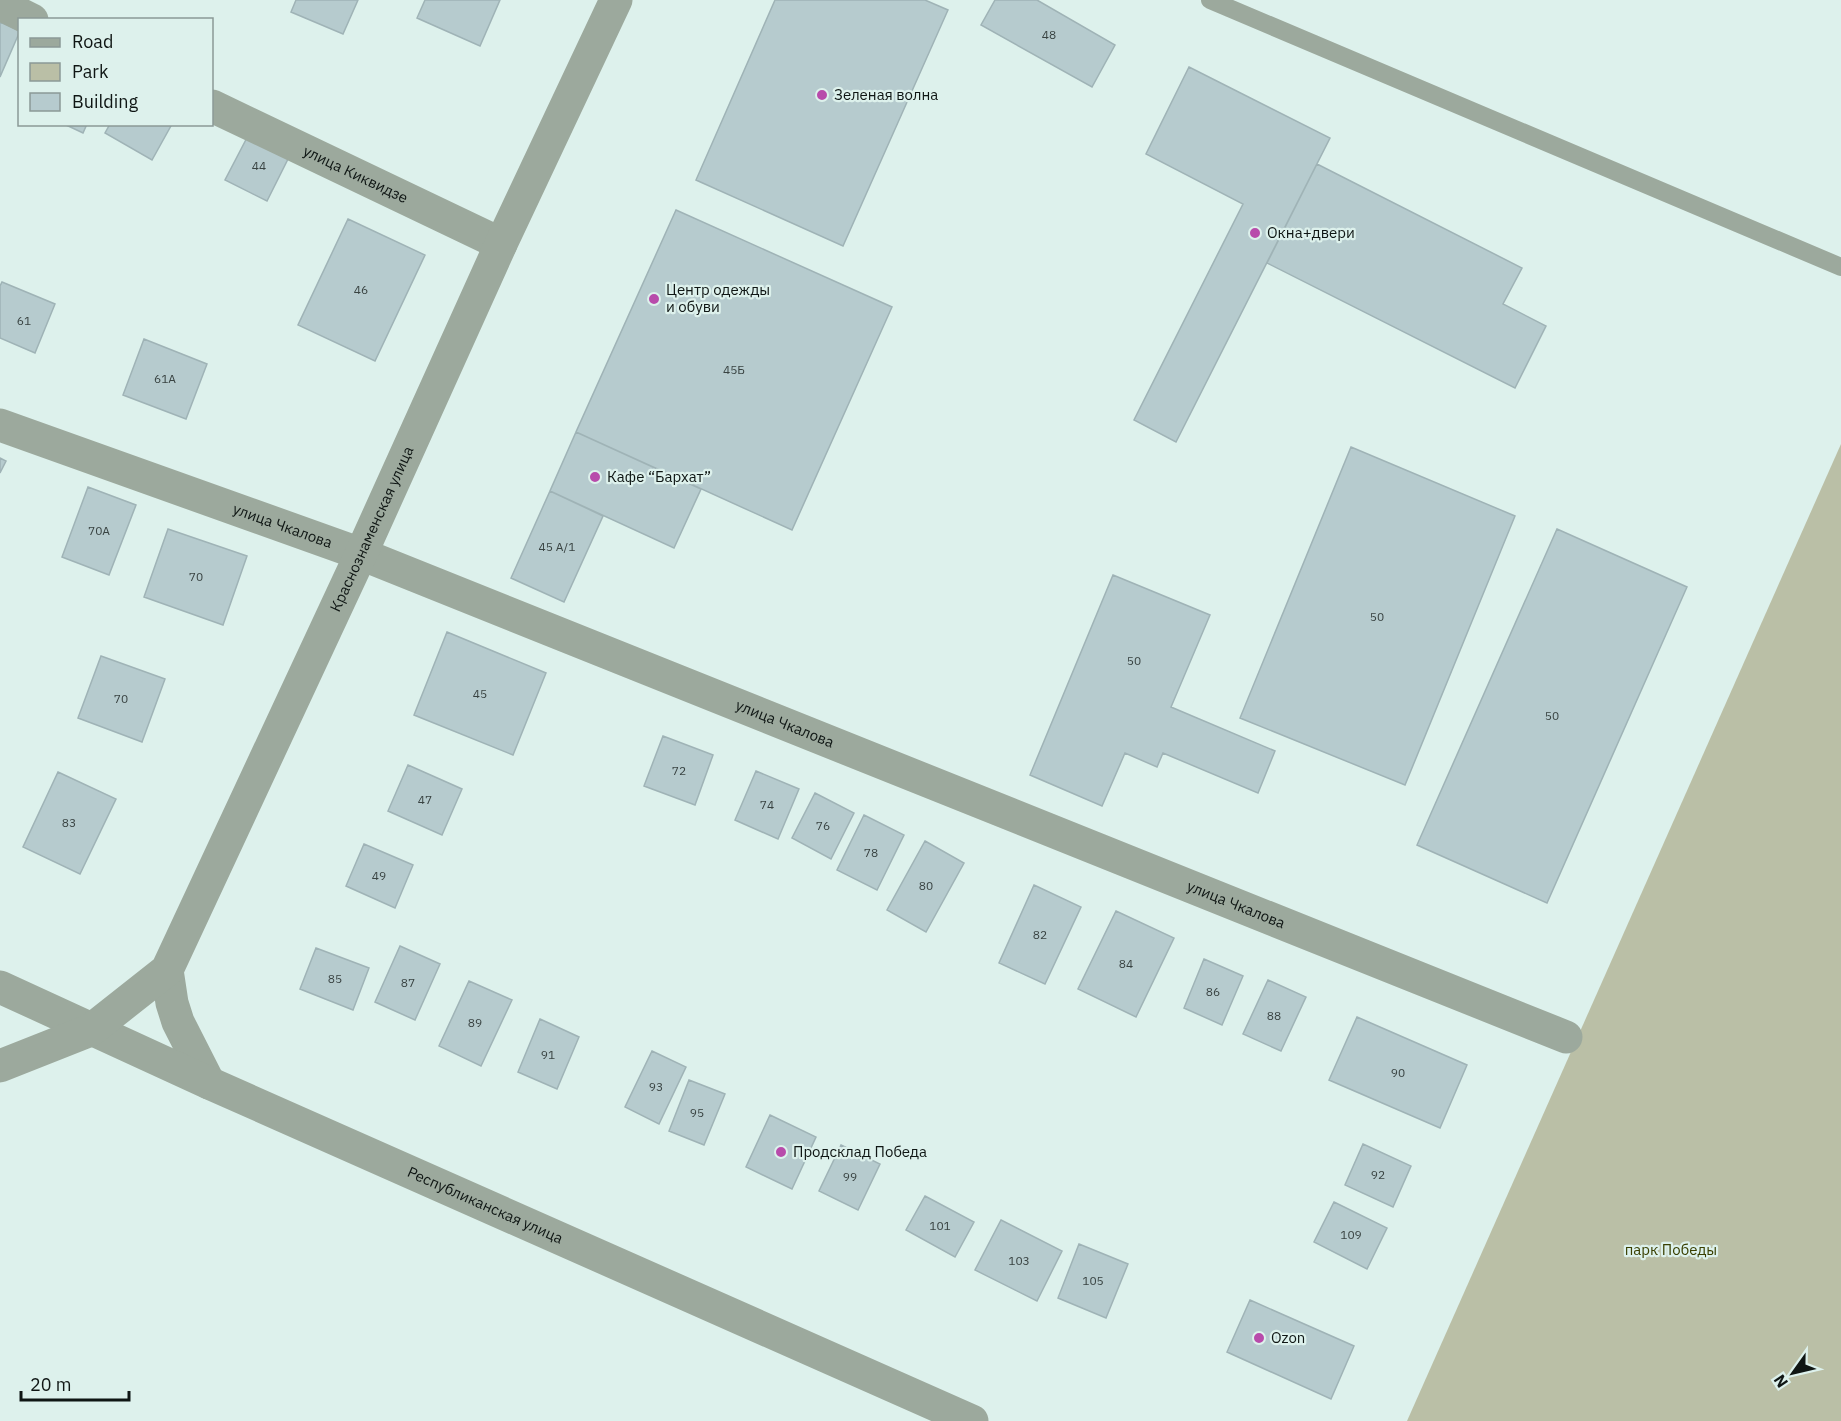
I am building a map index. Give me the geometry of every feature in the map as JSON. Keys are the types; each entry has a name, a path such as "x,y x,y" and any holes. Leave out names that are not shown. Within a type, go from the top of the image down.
{"street":[{"name":"Краснознаменская улица","path":"0,1066 91,1030 167,970 361,554 501,244 616,0"},
{"path":"0,4 28,18"},
{"name":"улица Киквидзе","path":"213,106 501,244"},
{"name":"улица Чкалова","path":"0,425 361,554 1566,1037"},
{"path":"167,970 172,1003 178,1022 208,1083"},
{"name":"Республиканская улица","path":"0,987 208,1083 972,1421"}],"lane":[{"path":"1210,0 1841,267"}],"green space":[{"name":"парк Победы","path":"1841,444 1841,1421 1407,1421"}],"building":[{"path":"296,0 358,0 343,34 291,12"},
{"path":"425,0 500,0 480,46 417,18"},
{"name":"Зеленая волна","path":"775,0 925,0 948,10 843,246 696,180"},
{"path":"995,0 1037,0 1115,45 1092,87 981,25"},
{"path":"0,22 18,30 18,36 0,77"},
{"name":"Окна+двери","path":"1189,67 1330,138 1176,442 1134,420 1243,204 1146,154"},
{"path":"68,126 86,126 83,133"},
{"path":"109,126 171,126 152,160 105,133"},
{"path":"251,130 292,151 267,201 225,180"},
{"path":"1317,164 1522,268 1503,304 1546,326 1515,388 1267,263"},
{"path":"676,210 892,307 792,530 576,432"},
{"path":"348,219 425,255 375,361 298,325"},
{"path":"2,282 55,304 35,353 0,338 0,286"},
{"path":"144,339 207,364 186,419 123,395"},
{"path":"576,432 701,489 674,548 550,491"},
{"path":"1351,447 1515,516 1405,785 1240,718"},
{"path":"0,458 6,461 0,473"},
{"path":"88,487 136,505 109,575 62,557"},
{"path":"550,491 603,516 564,602 511,578"},
{"path":"168,529 247,556 223,625 144,597"},
{"path":"1557,529 1687,587 1547,903 1417,845"},
{"path":"1113,575 1210,615 1171,707 1275,751 1258,793 1163,753 1157,767 1125,753 1102,806 1030,775"},
{"path":"447,632 546,673 513,755 414,715"},
{"path":"101,656 165,679 142,742 78,718"},
{"path":"663,736 713,755 695,805 644,786"},
{"path":"408,765 462,789 442,835 388,811"},
{"path":"756,771 799,789 778,839 735,820"},
{"path":"58,772 116,799 80,874 23,847"},
{"path":"815,793 854,813 831,859 792,838"},
{"path":"864,815 904,835 877,890 837,870"},
{"path":"925,841 964,863 926,932 887,910"},
{"path":"364,844 413,865 395,908 346,886"},
{"path":"1034,885 1081,907 1045,984 999,963"},
{"path":"1116,911 1174,938 1136,1017 1078,989"},
{"path":"400,946 440,964 415,1020 375,1002"},
{"path":"316,948 369,968 353,1010 300,989"},
{"path":"1204,959 1243,976 1222,1025 1184,1008"},
{"path":"1268,980 1306,997 1281,1051 1243,1034"},
{"path":"469,981 512,1000 481,1066 439,1046"},
{"path":"1357,1017 1467,1065 1440,1128 1329,1080"},
{"path":"540,1019 579,1037 557,1089 518,1072"},
{"path":"652,1051 686,1067 659,1124 625,1107"},
{"path":"689,1080 725,1094 704,1145 669,1131"},
{"name":"Продсклад Победа","path":"770,1115 816,1137 792,1189 746,1167"},
{"path":"1363,1144 1411,1166 1393,1207 1345,1185"},
{"path":"841,1145 880,1164 858,1210 819,1191"},
{"path":"925,1196 974,1222 955,1257 906,1230"},
{"path":"1334,1202 1387,1228 1367,1269 1314,1242"},
{"path":"1001,1220 1062,1251 1037,1301 975,1270"},
{"path":"1079,1244 1128,1264 1106,1318 1058,1298"},
{"path":"1250,1300 1354,1346 1331,1399 1227,1352"}],"place":[{"name":"Зеленая волна","path":"822,95"},
{"name":"Окна+двери","path":"1255,233"},
{"name":"Центр одежды и обуви","path":"654,299"},
{"name":"Кафе “Бархат”","path":"595,477"},
{"name":"Продсклад Победа","path":"781,1152"},
{"name":"Ozon","path":"1259,1338"}]}
